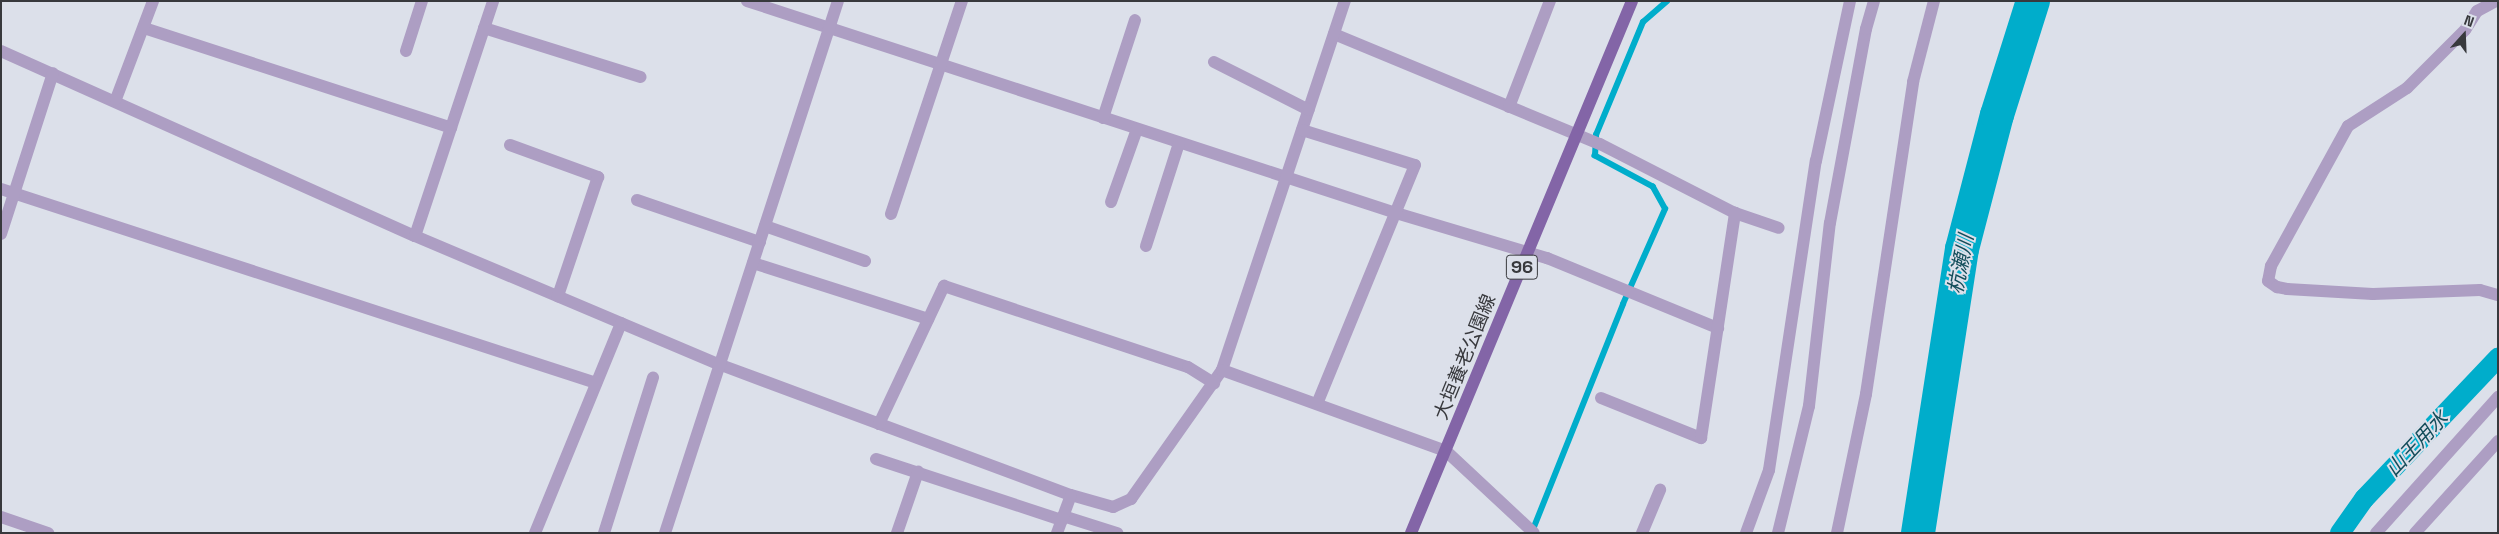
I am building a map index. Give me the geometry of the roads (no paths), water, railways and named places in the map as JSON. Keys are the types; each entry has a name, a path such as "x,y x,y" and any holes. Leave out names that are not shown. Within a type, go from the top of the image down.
{"main road":[{"name":"大垣養老公園線","path":"1412,533 1631,2"}],"street":[{"path":"116,99 153,1"},
{"path":"406,51 422,1"},
{"path":"415,236 493,1"},
{"path":"747,1 939,66 1396,213 1528,254 1547,258 1718,328"},
{"path":"665,533 838,1"},
{"path":"891,214 962,1"},
{"path":"1,51 116,99 415,236 721,365 1104,507 1113,507 1131,499 1222,370 1345,1"},
{"path":"1509,107 1550,1"},
{"path":"1746,533 1769,470 1816,161 1850,1"},
{"path":"1778,533 1809,406 1830,223 1866,29 1874,1"},
{"path":"1837,533 1866,394 1913,82 1934,1"},
{"path":"2496,1 2477,11 2465,30 2407,88 2348,126 2271,266 2268,281 2277,288 2306,290 2373,294 2480,290 2498,296"},
{"path":"1103,118 1134,20"},
{"path":"144,28 451,128"},
{"path":"484,28 640,77"},
{"path":"1334,34 1577,135 1735,213 1779,228"},
{"path":"1214,62 1309,110"},
{"path":"1,234 16,193 53,73"},
{"path":"1111,202 1137,129"},
{"path":"1302,130 1415,165 1317,404"},
{"path":"1146,246 1179,142"},
{"path":"510,145 598,178 558,296"},
{"path":"1,189 596,383"},
{"path":"637,200 760,242"},
{"path":"1601,398 1701,438 1735,213"},
{"path":"766,226 865,261"},
{"path":"753,263 928,318"},
{"path":"879,424 944,286 1188,367 1214,383"},
{"path":"535,533 621,323"},
{"path":"1222,370 1446,451 1534,533"},
{"path":"604,533 653,378"},
{"path":"2376,533 2498,397"},
{"path":"2418,532 2498,441"},
{"path":"876,458 1062,518 1117,533"},
{"path":"897,533 918,472"},
{"path":"1642,533 1660,490"},
{"path":"1057,533 1071,495"},
{"path":"1,517 48,533"}],"waterway":[{"path":"1532,532 1623,304 1665,209 1653,187 1595,156 1596,135 1643,22 1667,1"},
{"name":"杭瀬川","path":"1918,533 1962,249 1997,115 2033,1"},
{"name":"山王用水","path":"2340,533 2364,499 2498,358"}]}
